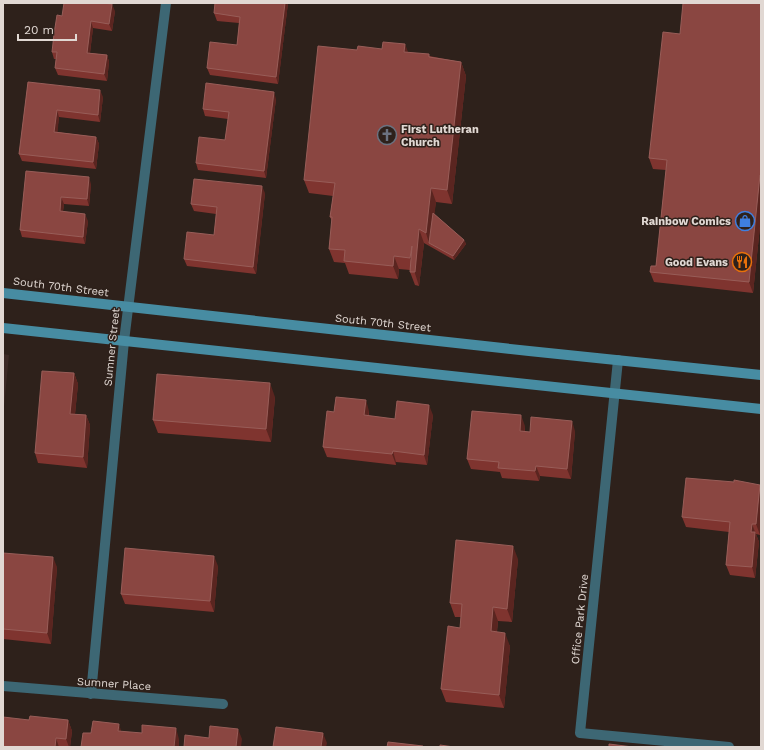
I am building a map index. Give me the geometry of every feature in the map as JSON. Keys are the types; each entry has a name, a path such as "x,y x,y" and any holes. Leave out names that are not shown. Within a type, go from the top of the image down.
{"main road":[{"name":"South 70th Street","path":"3,293 618,360 761,374"},
{"path":"3,328 761,409"}],"street":[{"name":"Sumner Street","path":"90,694 124,341 166,3"},
{"name":"Office Park Drive","path":"618,360 580,733 729,747"},
{"name":"Sumner Place","path":"3,686 222,704"}],"shaded area":[{"path":"3,354 9,355 3,417"}],"building":[{"path":"64,3 112,4 109,24 91,21 87,53 107,55 104,74 55,68 57,52 52,52 54,34 57,15 62,16"},
{"path":"215,3 285,3 276,77 207,68 210,42 237,45 240,17 214,13"},
{"path":"683,3 761,3 761,175 749,282 650,272 651,266 656,266 667,160 649,158 663,32 680,34"},
{"name":"First Lutheran Church","path":"383,42 405,44 404,52 429,54 429,57 461,62 447,190 431,188 426,233 419,229 415,272 410,272 412,246 410,258 394,256 393,266 344,261 345,250 329,249 332,217 330,217 335,183 304,180 318,46 357,50 358,46 382,49"},
{"path":"28,82 100,90 98,115 57,110 54,132 96,137 93,162 19,154"},
{"path":"206,83 274,92 264,171 196,163 199,137 225,140 229,112 203,109"},
{"path":"26,171 89,177 87,199 61,197 60,211 85,214 83,237 20,230"},
{"path":"194,179 262,186 253,267 184,259 187,232 214,235 217,207 191,204"},
{"path":"433,213 464,240 453,256 429,243"},
{"path":"42,371 74,373 70,414 86,415 83,457 35,453"},
{"path":"157,374 270,383 266,429 153,420"},
{"path":"336,397 366,400 364,415 395,419 397,401 429,405 424,455 393,451 392,454 323,447 327,411 334,412"},
{"path":"472,411 521,415 520,431 530,432 531,417 572,421 567,469 536,466 535,471 498,468 499,462 467,459"},
{"path":"686,478 734,482 734,480 760,485 756,524 752,524 751,532 755,532 752,567 726,565 730,522 682,517"},
{"path":"456,540 513,546 507,609 493,607 491,631 505,633 499,695 441,689 448,626 460,628 462,604 450,603"},
{"path":"125,548 214,556 210,601 121,594"},
{"path":"3,553 53,557 47,633 3,629"},
{"path":"30,716 68,720 66,739 56,738 55,747 3,747 3,717 29,720"},
{"path":"93,721 119,724 118,731 142,733 142,725 176,728 174,747 81,747 83,733 91,733"},
{"path":"210,726 238,729 236,747 184,747 185,735 209,738"},
{"path":"276,727 323,733 321,747 273,747"},
{"path":"388,742 423,746 423,747 387,747"},
{"path":"609,744 633,747 609,747"},
{"path":"440,745 454,747 440,747"}],"place":[{"name":"First Lutheran Church","path":"387,135"},
{"name":"Rainbow Comics","path":"745,221"},
{"name":"Good Evans","path":"742,262"}]}
